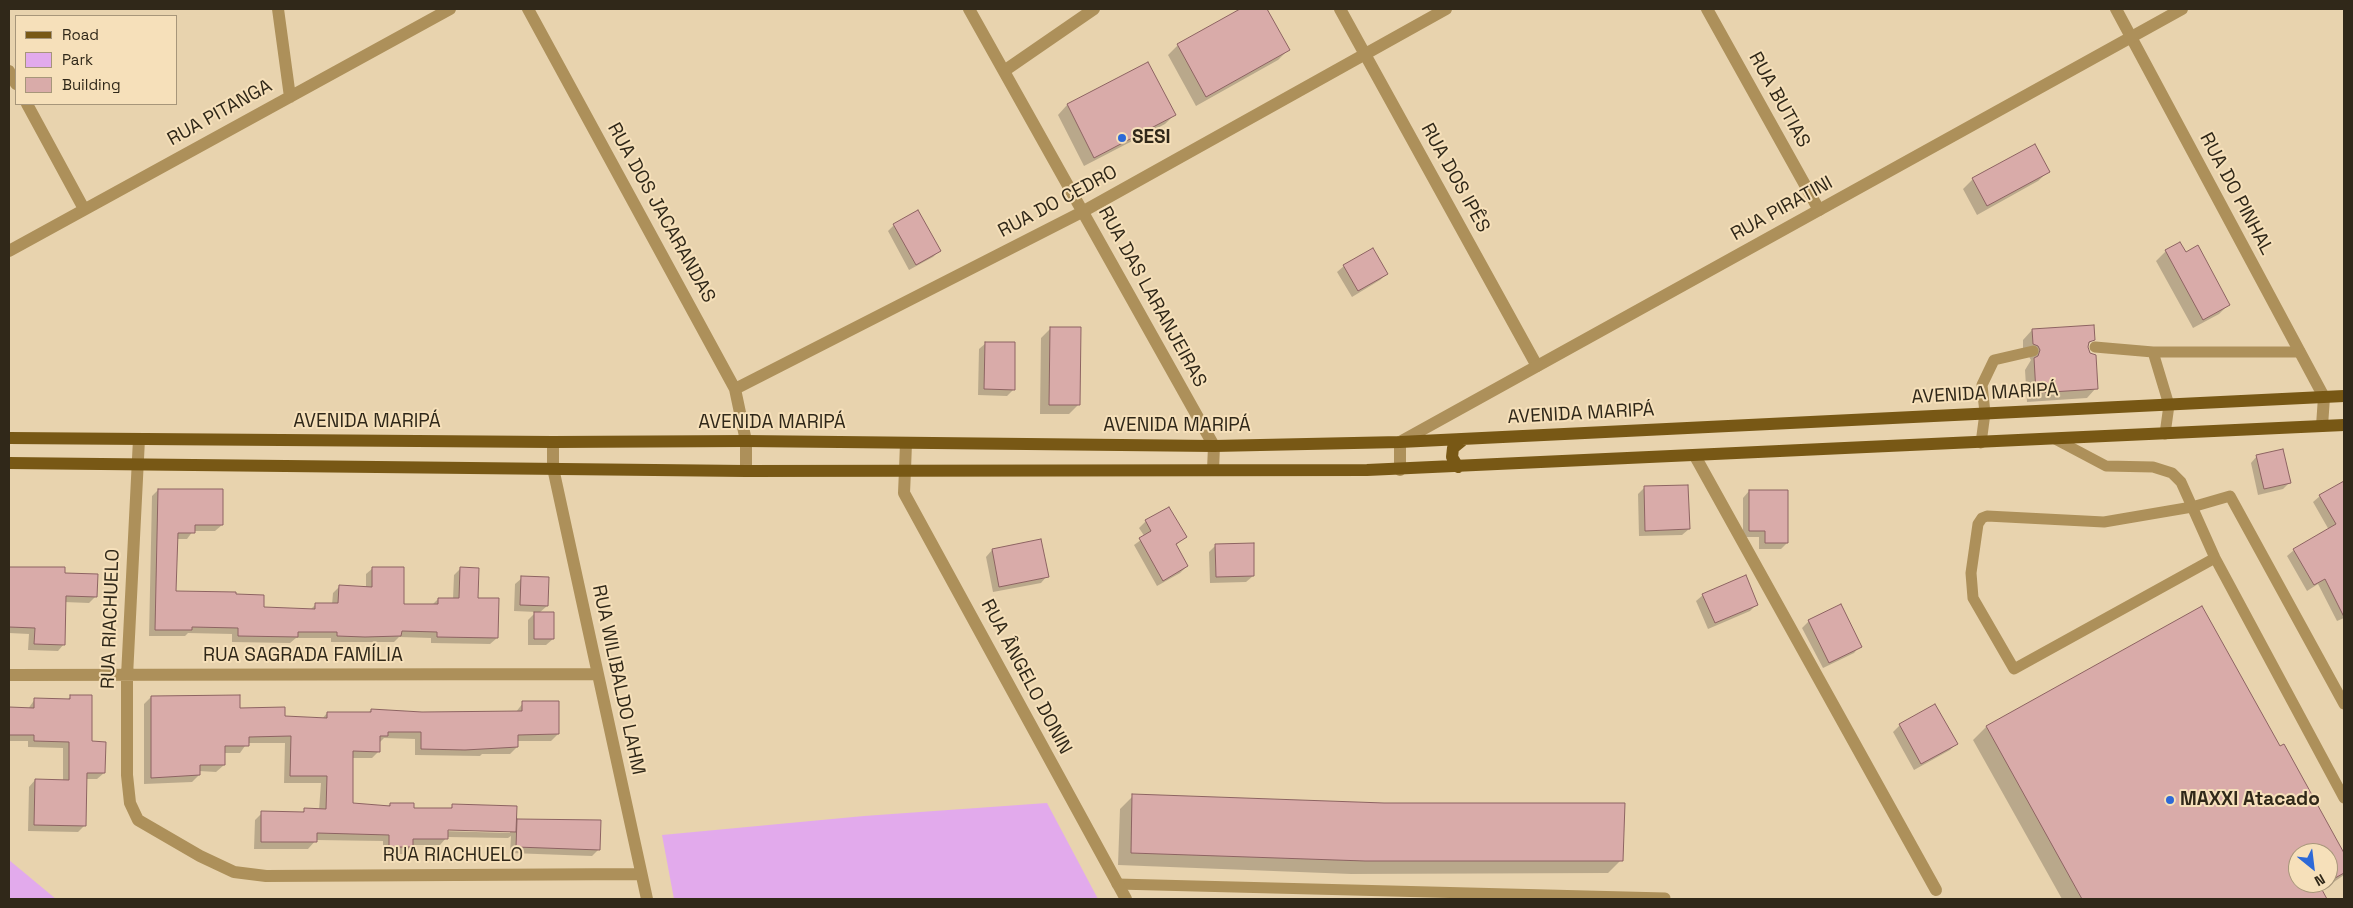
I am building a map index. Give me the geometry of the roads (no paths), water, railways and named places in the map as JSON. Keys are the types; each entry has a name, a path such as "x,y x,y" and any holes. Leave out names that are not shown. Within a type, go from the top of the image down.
{"main road":[{"name":"AVENIDA MARIPÁ","path":"9,438 553,442 746,441 1214,446 1400,442 2344,396"},
{"path":"9,463 746,471 1400,470 2344,425"},
{"path":"1458,467 1452,457 1454,448 1464,439"}],"street":[{"path":"278,9 290,97"},
{"name":"RUA PITANGA","path":"9,251 450,9"},
{"name":"RUA DOS JACARANDAS","path":"528,9 735,389 746,441 746,471"},
{"name":"RUA DAS LARANJEIRAS","path":"969,9 1214,446"},
{"path":"1004,71 1094,9"},
{"name":"RUA DOS IPÊS","path":"1340,9 1537,366"},
{"name":"RUA DO CEDRO","path":"735,389 1082,212 1446,9"},
{"name":"RUA BUTIAS","path":"1707,9 1819,210"},
{"name":"RUA DO PINHAL","path":"2116,9 2324,397"},
{"name":"RUA PIRATINI","path":"1400,442 2182,9"},
{"path":"9,71 15,82"},
{"path":"28,105 84,209"},
{"path":"2322,426 2324,397"},
{"name":"RUA RIACHUELO","path":"139,439 127,676 127,774 130,803 138,820 200,856 234,872 266,876 641,874"},
{"name":"RUA WILIBALDO LAHM","path":"553,442 553,468 647,899"},
{"path":"1400,442 1400,470"},
{"name":"RUA ÂNGELO DONIN","path":"906,443 904,493 1126,899"},
{"path":"1213,470 1214,446"},
{"path":"1695,456 1936,890"},
{"name":"RUA SAGRADA FAMÍLIA","path":"9,675 598,674"}],"lane":[{"path":"2095,346 2153,352 2300,352"},
{"path":"1981,443 1985,413 1982,385 1994,360 2033,351"},
{"path":"2153,352 2169,405 2165,434"},
{"path":"2055,439 2106,466 2153,467 2172,473 2181,482 2216,558 2344,798"},
{"path":"2216,558 2014,669 1973,598 1971,572 1978,524 1982,518 1987,516 2104,522 2192,507 2230,496 2344,704"},
{"path":"1117,884 1665,898"}],"place":[{"name":"SESI","path":"1122,138"},
{"name":"MAXXI Atacado","path":"2170,800"}]}
